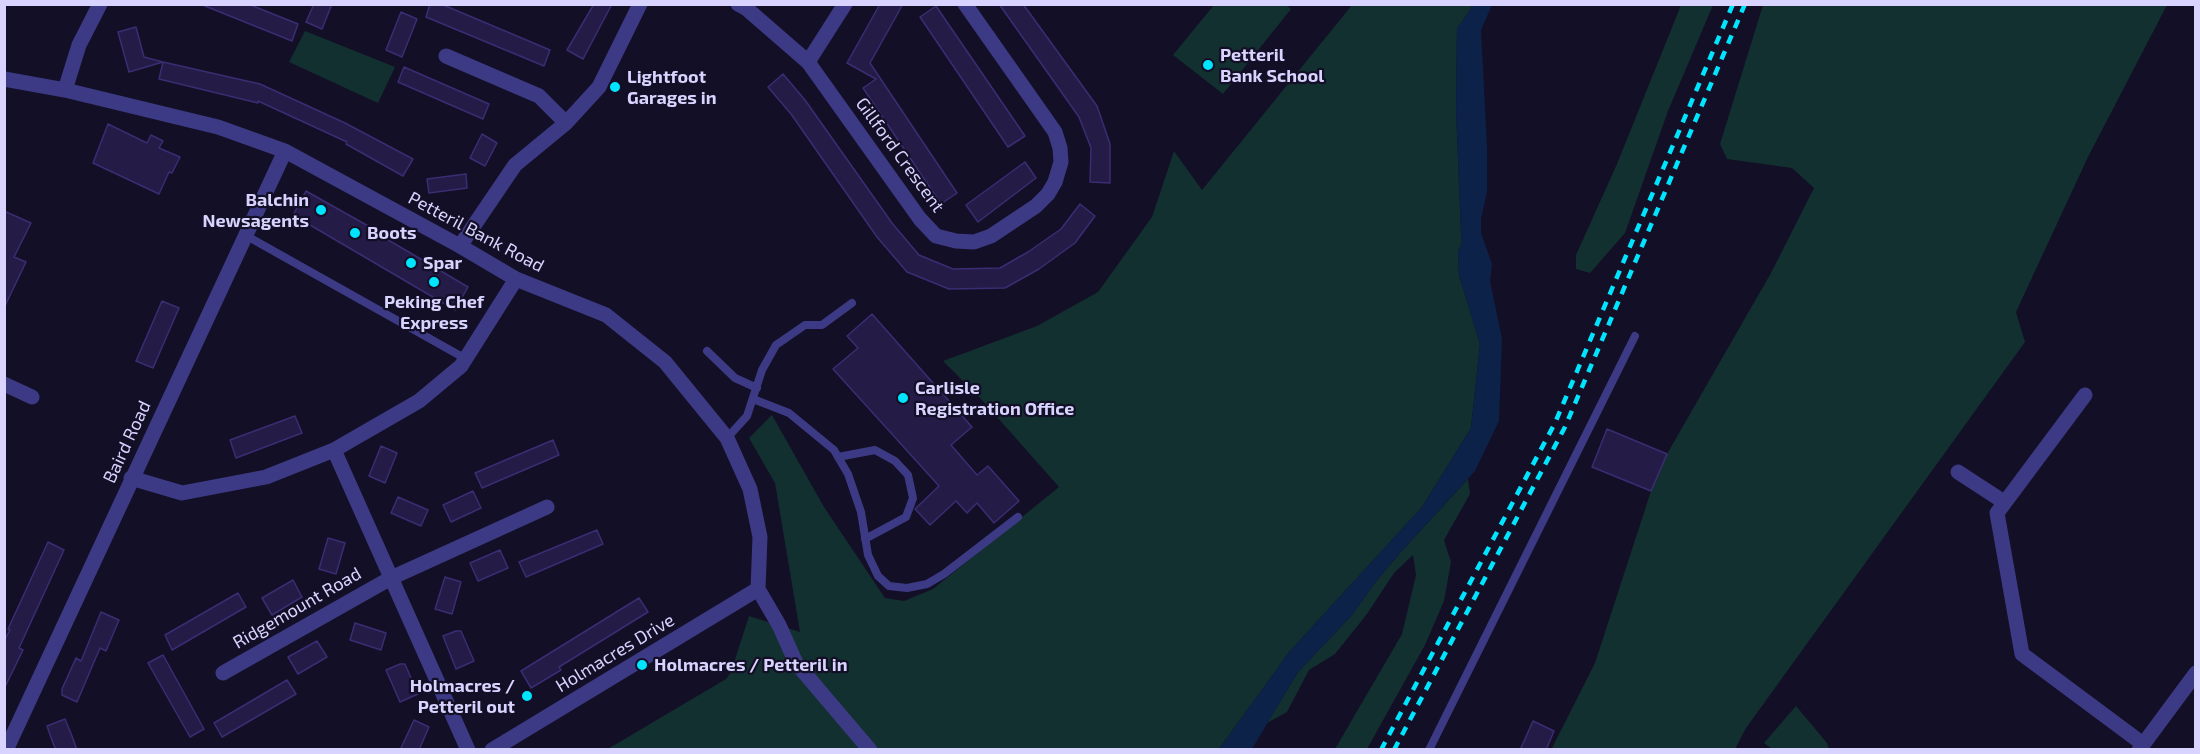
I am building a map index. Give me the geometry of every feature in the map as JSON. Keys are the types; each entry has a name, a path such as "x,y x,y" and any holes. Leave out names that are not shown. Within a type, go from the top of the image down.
{"street":[{"path":"65,90 79,45 100,4"},
{"path":"460,246 515,165 566,123 599,87 640,4"},
{"name":"Gillford Crescent","path":"738,4 747,9 808,62 920,219 936,236 956,241 975,242 992,236 1036,206 1048,194 1055,182 1061,162 1055,132 965,4"},
{"path":"808,62 845,4"},
{"path":"446,56 539,96 566,123"},
{"name":"Petteril Bank Road","path":"4,79 65,90 218,127 285,151 516,279 606,315 665,362 727,438 750,489 760,537 758,589"},
{"name":"Baird Road","path":"6,750 285,151"},
{"path":"131,478 182,493 266,477 334,450 419,401 461,366 516,279"},
{"path":"4,384 32,397"},
{"path":"2085,395 1997,513 2022,654 2141,747 2193,682"},
{"name":"Ridgemount Road","path":"334,450 468,750"},
{"path":"1958,472 2004,502"},
{"name":"Ridgemount Road","path":"223,673 390,578 547,507"},
{"path":"758,589 779,625 796,663 870,750"},
{"name":"Holmacres Drive","path":"492,750 758,589"}],"lane":[{"path":"245,235 466,358"},
{"path":"727,438 747,416 762,370 776,345 805,325 822,325 852,303"},
{"path":"1429,750 1635,336"},
{"path":"707,351 735,378 757,388"},
{"path":"753,399 789,413 817,435 838,457 849,474 861,512 868,555 878,576 890,586 907,588 927,584 944,574 1018,517"},
{"path":"838,457 875,450 895,461 908,475 913,498 906,517 865,539"}],"green space":[{"path":"1214,5 1286,5 1291,9 1223,94 1173,55"},
{"path":"1352,5 1473,5 1457,29 1456,109 1462,243 1458,252 1459,275 1480,344 1471,428 1422,507 1290,651 1219,749 606,750 726,679 731,672 749,616 800,632 775,483 749,438 772,415 824,507 885,598 904,601 933,589 1059,487 982,400 943,361 1037,326 1098,292 1152,217 1174,151 1202,190"},
{"path":"1681,5 1713,5 1668,111 1625,233 1590,273 1576,269 1576,255 1617,164"},
{"path":"1763,5 2167,5 2088,157 2016,312 2025,342 1746,728 1735,749 1551,750 1595,663 1651,491 1667,454 1771,273 1814,188 1792,168 1727,159 1720,144"},
{"path":"305,31 395,67 378,103 289,62"},
{"path":"1468,479 1470,494 1444,540 1451,562 1444,601 1425,645 1367,749 1335,749 1402,634 1416,575 1413,555 1394,573 1367,614 1335,654 1309,670 1287,712 1267,723 1298,672 1352,615 1399,554"},
{"path":"1796,706 1827,743 1829,749 1772,749 1764,743"}],"water":[{"path":"1473,5 1492,5 1481,30 1487,192 1481,219 1481,233 1492,264 1490,281 1502,339 1499,421 1475,471 1399,554 1352,615 1298,672 1252,749 1219,749 1290,651 1422,507 1471,428 1480,344 1459,275 1458,252 1462,243 1456,109 1457,29"}],"building":[{"path":"200,4 248,4 298,24 292,41"},
{"path":"314,4 332,4 322,29 306,22"},
{"path":"430,4 441,4 550,50 544,66 426,17"},
{"path":"594,4 612,4 583,59 567,50"},
{"path":"880,4 903,4 870,63 957,193 941,204 863,88 876,79 847,63"},
{"path":"999,4 1023,4 1097,106 1110,144 1110,183 1090,182 1091,148 1079,117"},
{"path":"936,6 1025,136 1008,147 920,17"},
{"path":"401,12 417,19 402,57 386,50"},
{"path":"136,27 144,57 163,62 129,72 118,32"},
{"path":"163,62 260,84 345,123 413,159 403,176 346,144 347,142 258,101 258,103 159,79"},
{"path":"404,67 489,104 483,119 398,82"},
{"path":"783,74 805,100 892,223 919,255 953,269 1000,268 1061,229 1080,204 1095,216 1075,243 1039,269 1005,288 949,289 907,272 877,237 791,114 768,87"},
{"path":"108,124 147,143 151,135 163,141 159,148 180,157 172,173 169,172 159,194 93,163"},
{"path":"482,134 497,143 485,166 470,158"},
{"path":"1025,162 1036,178 978,222 966,205"},
{"path":"466,174 467,188 429,193 427,179"},
{"path":"306,191 386,236 385,238 468,287 455,310 293,215"},
{"path":"4,211 31,223 14,257 26,262 4,308"},
{"path":"162,301 179,308 153,368 136,361"},
{"name":"Carlisle Registration Office","path":"872,314 972,427 951,445 977,475 988,466 1019,501 994,523 977,503 967,513 956,501 930,525 915,509 939,486 833,369 858,348 847,336"},
{"path":"295,416 302,433 236,458 230,440"},
{"path":"1607,429 1667,454 1651,491 1592,467"},
{"path":"553,440 559,455 482,488 475,473"},
{"path":"381,446 397,453 385,483 369,476"},
{"path":"473,491 481,508 451,522 443,505"},
{"path":"398,497 428,510 421,526 391,513"},
{"path":"597,530 603,544 526,577 519,562"},
{"path":"328,538 345,543 336,574 319,569"},
{"path":"48,542 64,550 19,648 23,650 4,689 4,641"},
{"path":"500,550 508,568 478,581 470,563"},
{"path":"445,577 461,582 452,614 435,609"},
{"path":"293,580 302,597 272,615 262,598"},
{"path":"238,593 246,607 172,650 165,635"},
{"path":"639,598 648,612 559,667 561,670 531,688 521,671"},
{"path":"101,612 119,620 106,651 100,648 77,702 62,695 62,689 76,658 81,661"},
{"path":"355,623 386,633 381,650 350,640"},
{"path":"461,631 474,661 456,669 443,636"},
{"path":"317,641 327,657 298,674 288,657"},
{"path":"163,655 204,729 190,737 148,663"},
{"path":"405,664 418,694 400,702 386,670"},
{"path":"287,680 296,694 222,737 214,723"},
{"path":"65,719 77,750 56,750 53,743 47,726"},
{"path":"414,720 429,727 419,750 400,750"},
{"path":"1533,721 1554,731 1546,750 1520,750"}],"railway":[{"path":"1381,750 1555,423 1733,4"},
{"path":"1394,750 1565,427 1745,4"}],"place":[{"name":"Petteril Bank School","path":"1208,65"},
{"name":"Lightfoot Garages in","path":"615,87"},
{"name":"Balchin Newsagents","path":"321,210"},
{"name":"Boots","path":"355,233"},
{"name":"Spar","path":"411,263"},
{"name":"Peking Chef Express","path":"434,282"},
{"name":"Carlisle Registration Office","path":"903,398"},
{"name":"Holmacres / Petteril in","path":"642,665"},
{"name":"Holmacres / Petteril out","path":"527,696"}]}
